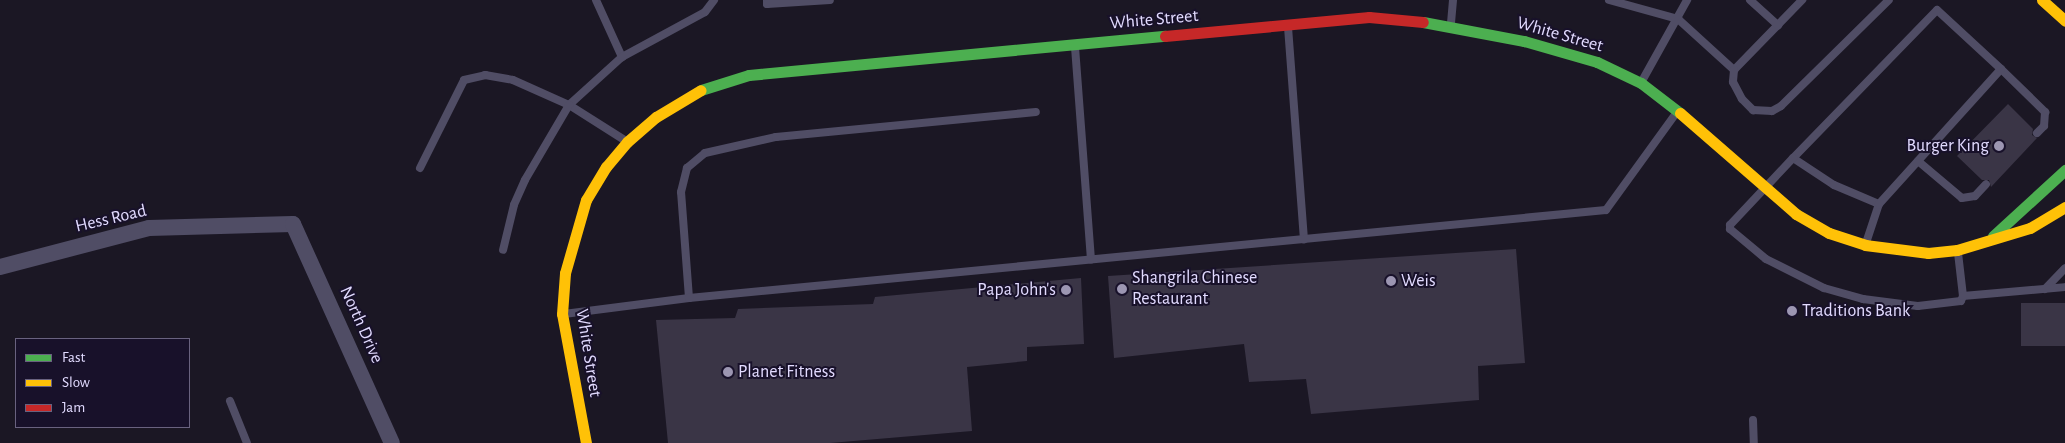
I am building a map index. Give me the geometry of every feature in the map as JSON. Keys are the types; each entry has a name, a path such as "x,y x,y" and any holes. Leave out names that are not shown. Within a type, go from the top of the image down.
{"street":[{"path":"2042,0 2065,20"},
{"name":"White Street","path":"586,443 562,314 565,273 586,200 606,167 626,142 685,97 719,82 749,75 1369,17 1450,25 1524,41 1597,62 1641,83 1678,111 1765,188 1812,223 1865,245 1928,253 1957,250 2030,228 2065,207"},
{"name":"White Street","path":"1987,241 2065,170"},
{"name":"Hess Road","path":"0,267 149,228 294,224"},
{"name":"North Drive","path":"294,224 392,443"}],"lane":[{"path":"596,0 622,57"},
{"path":"503,250 514,205 569,105 622,57 705,12 714,0"},
{"path":"767,0 767,4 830,0"},
{"path":"1450,25 1453,0"},
{"path":"1609,0 1678,19 1734,70"},
{"path":"1641,83 1687,0"},
{"path":"1750,0 1778,25"},
{"path":"1802,0 1734,70 1733,82 1742,99 1754,110 1772,111 1781,106 1889,0"},
{"path":"2038,133 2044,126 2045,112 1937,10 1730,225 1730,230 1766,259 1824,288 1863,299 1918,306 1961,300 1963,296 2065,287"},
{"path":"1288,25 1304,239"},
{"path":"1075,45 1091,260"},
{"path":"1865,245 1879,204 2001,69"},
{"path":"420,168 464,80 485,75 514,80 569,105 626,142"},
{"path":"562,314 689,298 1606,210 1678,111"},
{"path":"689,298 681,192 687,168 705,153 776,137 1036,112"},
{"path":"1794,158 1834,185 1879,204"},
{"path":"1918,161 1962,198 1976,196 1986,184"},
{"path":"1957,250 1963,296"},
{"path":"2045,290 2065,268"},
{"path":"230,401 247,443"},
{"path":"1753,420 1754,443"}],"building":[{"name":"Burger King","path":"2008,104 2033,129 2032,135 2037,138 1991,187 1989,180 1982,180 1957,156"},
{"path":"1516,249 1525,363 1478,366 1479,400 1311,414 1306,379 1249,382 1244,344 1114,358 1108,276"},
{"path":"1081,278 1084,344 1027,347 1027,361 967,367 972,431 830,443 668,443 656,320 735,318 738,309 873,304 875,297"},
{"path":"2021,303 2065,303 2065,346 2021,346"}],"traffic: fast":[{"path":"1423,22 1524,41 1597,62 1641,83 1680,113"},
{"path":"701,90 749,75 1165,36"},
{"path":"1993,236 2065,170"}],"traffic: slow":[{"path":"2042,0 2065,21"},
{"path":"586,443 562,314 565,273 586,200 606,167 627,142 656,117 701,90"},
{"path":"1680,113 1796,214 1829,233 1865,245 1928,253 1957,250 2030,228 2065,207"}],"traffic: jam":[{"path":"1165,36 1369,17 1423,22"}],"place":[{"name":"Burger King","path":"1999,146"},
{"name":"Weis","path":"1391,281"},
{"name":"Shangrila Chinese Restaurant","path":"1122,289"},
{"name":"Papa John's","path":"1066,290"},
{"name":"Traditions Bank","path":"1792,311"},
{"name":"Planet Fitness","path":"728,372"}]}
